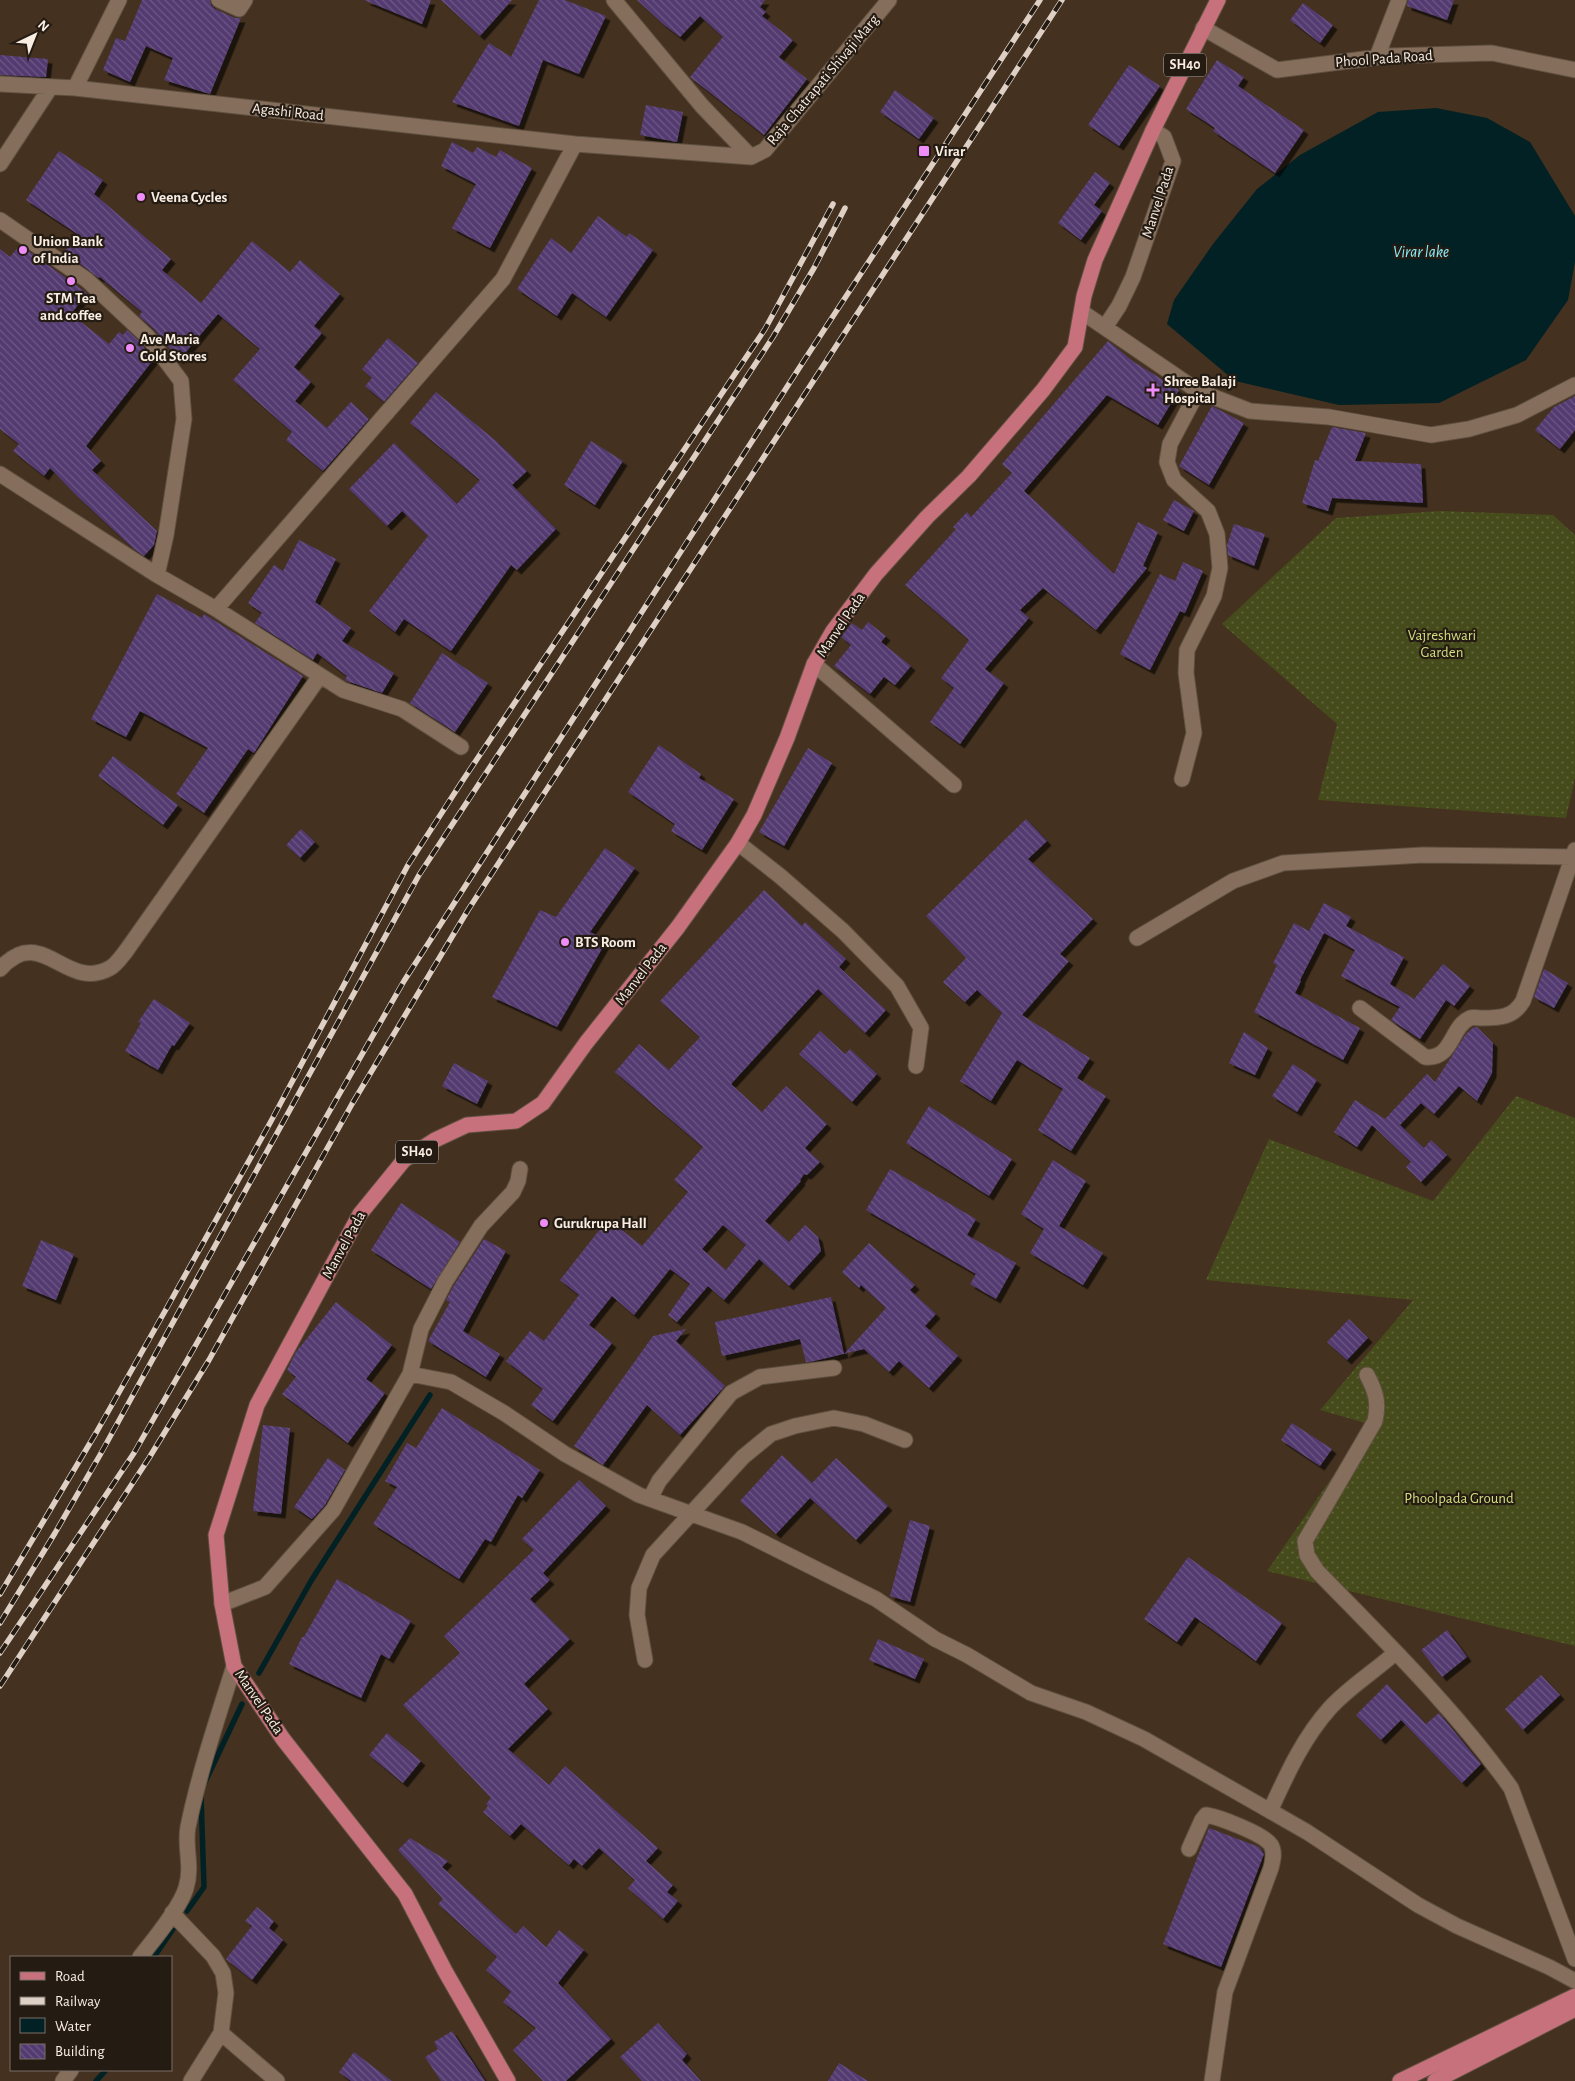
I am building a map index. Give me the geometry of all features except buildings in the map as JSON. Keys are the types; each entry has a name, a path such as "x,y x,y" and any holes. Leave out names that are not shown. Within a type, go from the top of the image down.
{"main road":[{"name":"SH40","path":"1153,130 1218,0"},
{"path":"1082,312 1084,296 1095,260 1153,130"},
{"name":"Manvel Pada","path":"508,2081 445,1971 405,1894 283,1739 234,1666 222,1604 216,1535 257,1405 360,1214 404,1160 436,1140 467,1125 516,1121 543,1103 592,1035 678,927 738,843 754,815 787,738 814,664 833,631 876,574 927,517 969,476 1043,390 1075,347 1082,312"},
{"path":"1400,2081 1425,2077 1575,1996"},
{"path":"1435,2081 1575,2009"}],"street":[{"path":"75,88 119,0"},
{"path":"219,0 239,9 245,0"},
{"path":"614,0 702,106 751,157"},
{"name":"Raja Chatrapati Shivaji Marg","path":"751,157 765,150 889,0"},
{"path":"1377,57 1399,0"},
{"name":"Phool Pada Road","path":"1203,28 1277,70 1377,57 1492,53 1575,70"},
{"name":"Agashi Road","path":"0,84 75,88 575,144"},
{"path":"0,164 50,88"},
{"name":"Manvel Pada","path":"1105,327 1119,306 1133,277 1173,161 1164,137 1153,130"},
{"path":"216,609 503,279 575,144 751,157"},
{"path":"0,220 86,280 148,337 181,381 184,419 166,535 157,575"},
{"path":"1082,312 1198,391 1250,411 1330,417 1431,435 1469,429 1517,415 1575,385"},
{"path":"1182,779 1194,733 1186,673 1187,650 1214,596 1220,568 1217,534 1208,511 1174,480 1167,462 1170,444 1198,391"},
{"path":"0,474 157,575 216,609 343,690 402,709 461,748"},
{"path":"814,664 954,785"},
{"path":"0,970 9,960 23,952 38,953 71,970 91,975 111,968 126,951 320,676"},
{"path":"738,843 780,876 843,931 897,986 921,1028 916,1066"},
{"path":"1137,938 1233,881 1283,863 1423,855 1574,854 1552,913 1523,1002 1518,1010 1507,1017 1471,1018 1462,1024 1444,1051 1434,1058 1425,1057 1360,1008"},
{"path":"222,1604 265,1587 333,1510 410,1374 422,1329 445,1282 480,1226 513,1192 518,1181 520,1169"},
{"path":"650,1499 659,1481 731,1393 760,1377 834,1368"},
{"path":"410,1374 451,1382 504,1413 565,1454 650,1499 742,1532 876,1599 935,1639 968,1655 1031,1693 1086,1712 1144,1739 1307,1832 1418,1905 1457,1926 1549,1966 1575,1981"},
{"path":"1367,1375 1376,1393 1378,1408 1375,1421 1306,1541 1307,1555 1317,1571 1454,1718 1496,1767 1511,1788 1575,1959"},
{"path":"646,1660 637,1615 639,1588 653,1555 743,1457 771,1434 796,1426 834,1418 864,1424 905,1440"},
{"path":"1270,1811 1304,1741 1331,1707 1395,1653"},
{"path":"141,1956 186,1889 190,1864 187,1830 206,1753 234,1666"},
{"path":"1189,1849 1202,1820 1206,1816 1263,1831 1274,1853 1271,1868 1224,1996 1212,2081"},
{"path":"172,1912 213,1956 223,1973 226,1992 221,2033 191,2081"},
{"path":"221,2033 278,2081"}],"green space":[{"name":"Vajreshwari Garden","path":"1440,511 1553,515 1575,535 1575,778 1566,818 1318,800 1337,724 1222,624 1336,518"},
{"name":"Phoolpada Ground","path":"1516,1096 1575,1118 1575,1646 1267,1571 1369,1424 1320,1410 1413,1300 1206,1280 1269,1139 1433,1201"}],"water":[{"name":"Virar lake","path":"1436,108 1487,118 1530,142 1575,216 1575,262 1568,300 1526,360 1439,403 1339,405 1235,381 1167,324 1174,300 1213,244 1257,189 1300,155 1378,112"}],"waterway":[{"path":"259,1673 311,1581 430,1395"},
{"path":"205,1782 242,1704"},
{"path":"187,1911 204,1887 201,1795"},
{"path":"155,1956 173,1929"},
{"path":"96,2081 105,2071"}],"railway":[{"path":"0,1653 134,1453 404,981 805,359 1040,0"},
{"path":"0,1686 149,1458 209,1360 352,1104 468,910 1062,0"},
{"path":"0,1594 96,1433 169,1304 270,1123 408,865 765,329 833,204"},
{"path":"0,1623 100,1455 419,875 773,337 814,268 845,208"}],"place":[{"name":"Virar","path":"924,151"},
{"name":"Veena Cycles","path":"141,197"},
{"name":"Union Bank of India","path":"23,250"},
{"name":"STM Tea and coffee","path":"71,281"},
{"name":"Ave Maria Cold Stores","path":"130,348"},
{"name":"Shree Balaji Hospital","path":"1153,390"},
{"name":"BTS Room","path":"565,942"},
{"name":"Gurukrupa Hall","path":"544,1223"}]}
